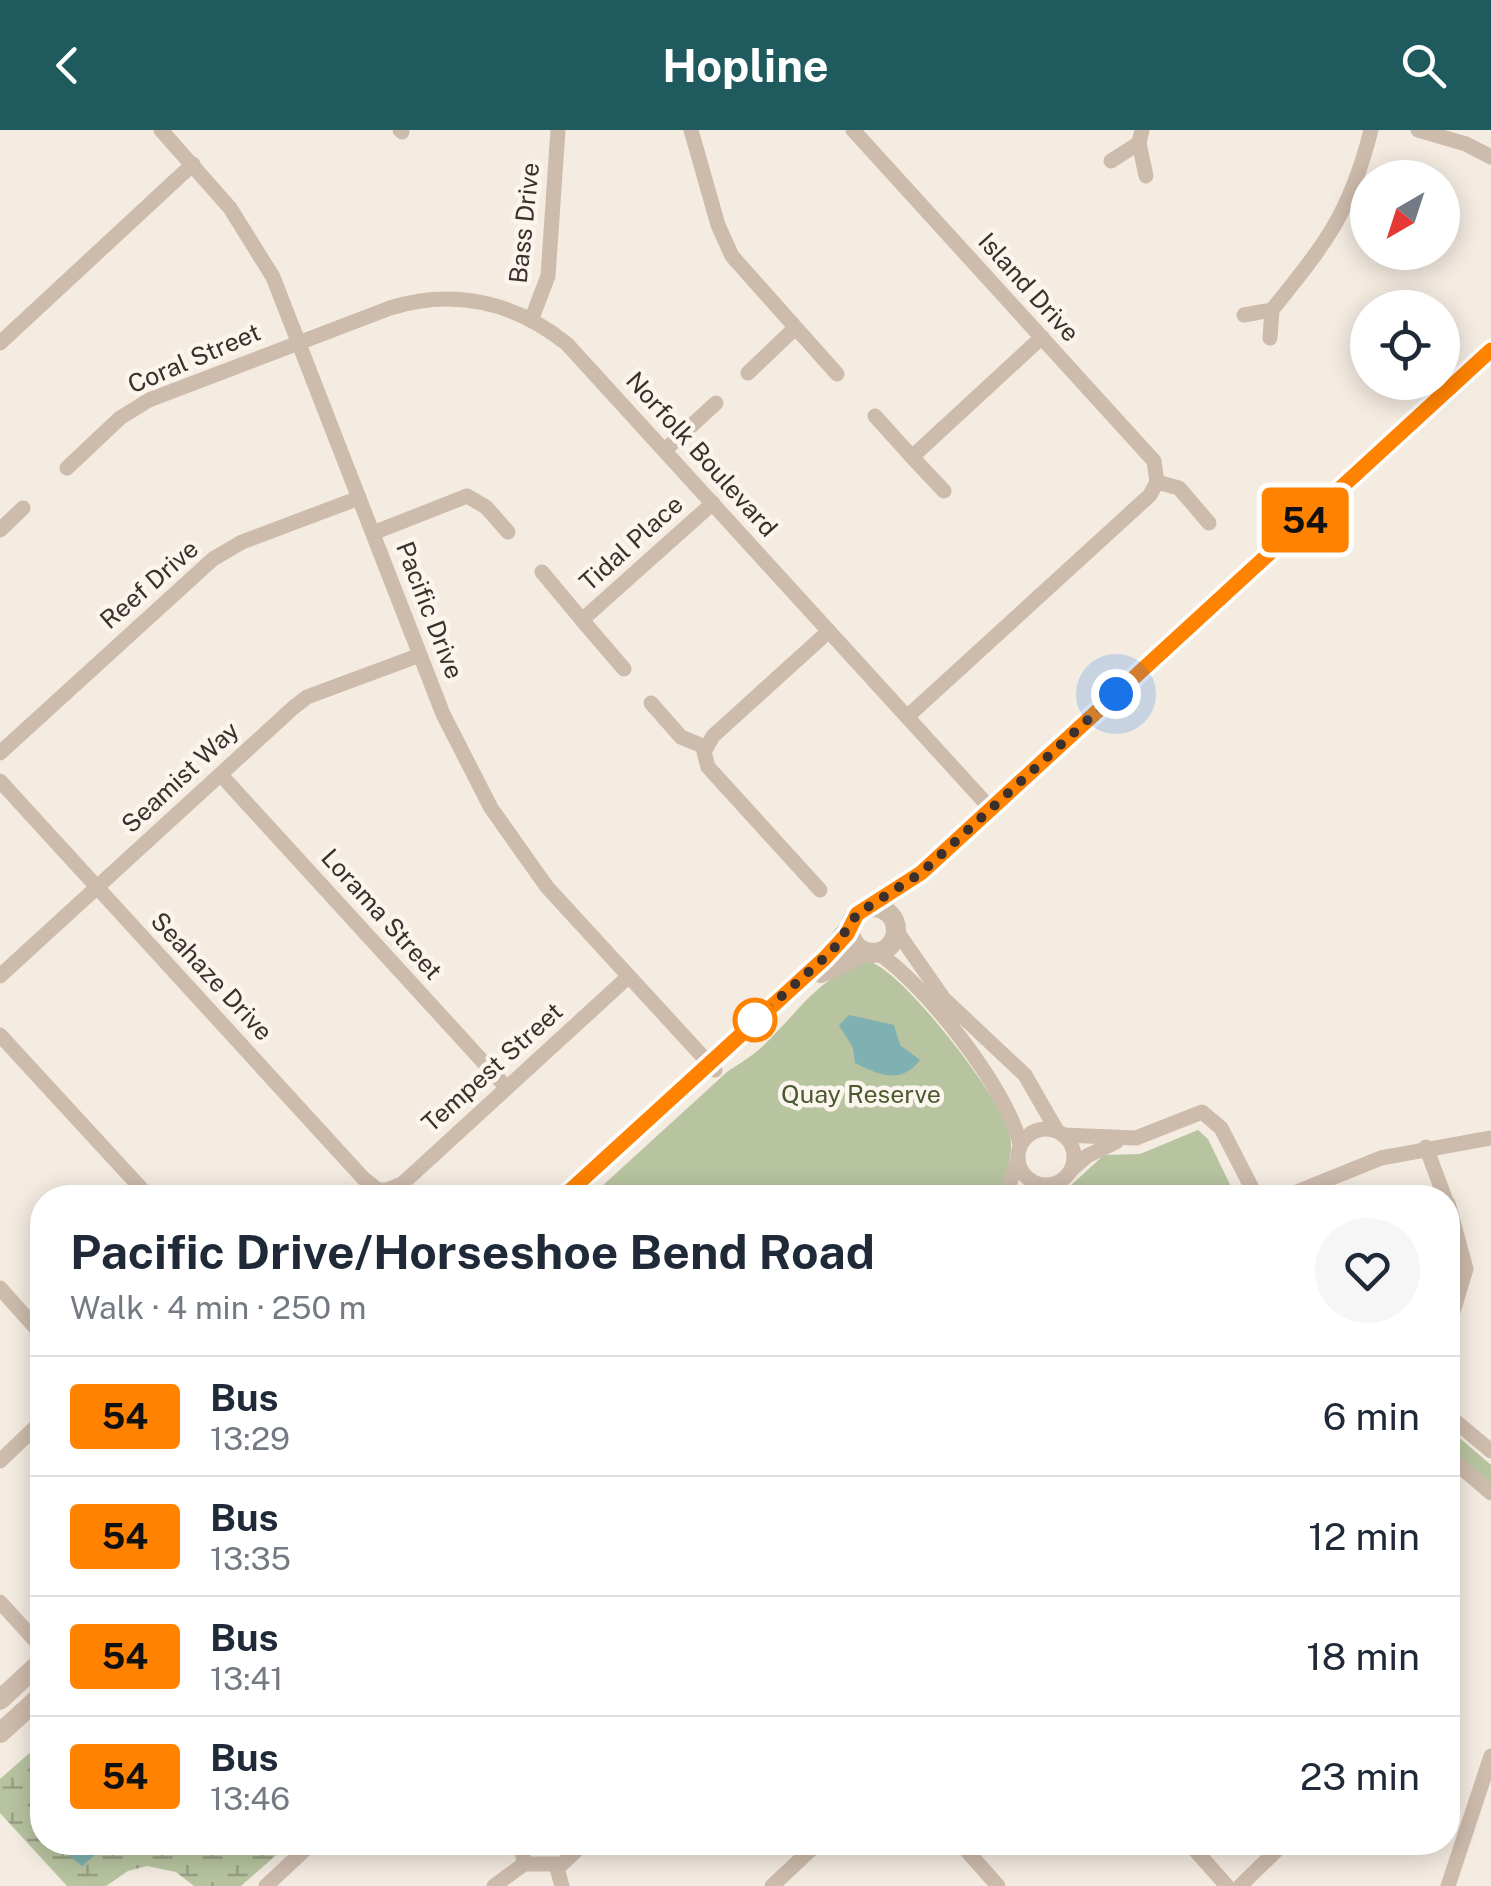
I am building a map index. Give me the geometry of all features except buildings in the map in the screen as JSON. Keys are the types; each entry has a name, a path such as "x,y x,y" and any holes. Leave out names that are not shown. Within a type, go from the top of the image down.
{"street":[{"name":"Pacific Drive","path":"162,130 255,244 301,341 459,750 491,808 547,887 712,1066"},
{"name":"Bass Drive","path":"532,318 548,276 558,130"},
{"path":"691,130 718,225 732,256 837,374"},
{"name":"Island Drive","path":"853,130 1154,461 1157,482 1179,488 1209,523"},
{"path":"1270,338 1272,310 1345,214 1371,130"},
{"path":"1418,130 1466,144 1491,157"},
{"path":"1111,162 1140,136"},
{"path":"1140,136 1146,176"},
{"path":"0,343 193,164"},
{"name":"Norfolk Boulevard","path":"301,341 429,298 486,302 532,318 567,344 991,808"},
{"path":"1244,315 1272,310"},
{"path":"748,373 794,329"},
{"path":"912,457 1042,337"},
{"name":"Coral Street","path":"67,468 133,408 301,341"},
{"path":"590,1185 825,958 857,914 921,873 1491,350"},
{"path":"664,450 716,402"},
{"path":"875,416 944,491"},
{"path":"908,716 1150,495 1157,482"},
{"path":"373,532 468,496 478,499 508,532"},
{"name":"Reef Drive","path":"0,753 213,559 242,542 359,498"},
{"name":"Tidal Place","path":"582,620 713,503"},
{"path":"0,530 23,508"},
{"name":"Tidal Place","path":"542,572 624,669"},
{"path":"705,747 829,630"},
{"name":"Seamist Way","path":"0,976 308,697 420,655"},
{"path":"651,703 681,738 705,747"},
{"path":"705,747 708,767 820,890"},
{"name":"Lorama Street","path":"221,775 506,1088"},
{"name":"Seahaze Drive","path":"0,781 372,1185"},
{"path":"577,1185 810,981 892,944 921,873"},
{"path":"870,908 884,910 944,999 1025,1075 1074,1154 1071,1170"},
{"path":"850,927 852,939 914,982 958,1036 1008,1109 1020,1144 1009,1185"},
{"name":"Tempest Street","path":"401,1185 628,977"},
{"path":"0,1035 138,1185"},
{"path":"1049,1185 1060,1182 1096,1150 1162,1130 1194,1112 1211,1115 1250,1185"},
{"path":"1020,1144 1032,1132 1124,1140"},
{"path":"1314,1185 1381,1158 1426,1146 1491,1138"},
{"path":"1426,1146 1440,1185"},
{"path":"1018,1161 1024,1176 1043,1185"},
{"path":"1460,1249 1466,1270 1460,1289"},
{"path":"0,1288 30,1321"},
{"path":"1460,1424 1491,1451"},
{"path":"0,1461 30,1432"},
{"path":"1460,1466 1491,1493"},
{"path":"0,1602 30,1635"},
{"path":"0,1700 30,1672"},
{"path":"0,1733 30,1705"},
{"path":"1460,1850 1491,1756"},
{"path":"266,1886 299,1855"},
{"path":"523,1855 524,1864"},
{"path":"494,1886 524,1864 556,1865 569,1855"},
{"path":"772,1886 806,1855"},
{"path":"971,1855 998,1886"},
{"path":"1200,1855 1227,1886"},
{"path":"1240,1886 1272,1855"},
{"path":"1448,1886 1458,1855"},
{"path":"556,1865 562,1886"}],"green space":[{"name":"Quay Reserve","path":"866,961 901,984 946,1034 987,1090 1009,1130 1010,1156 1002,1185 603,1185 727,1072 760,1048 810,996"},
{"path":"1198,1130 1208,1139 1230,1185 1071,1185 1104,1155 1140,1154"},
{"path":"1460,1438 1491,1465 1491,1487 1460,1460"},
{"path":"30,1753 30,1846 0,1813 0,1779"},
{"path":"39,1855 276,1855 241,1886 194,1886 176,1872 147,1866 128,1871 106,1886 67,1886"}],"water":[{"path":"849,1015 894,1025 900,1045 920,1060 897,1075 881,1074 855,1063 853,1048 839,1025"},
{"path":"68,1855 95,1855 82,1866"}],"bus line":[{"name":"54","path":"576,1185 825,958 847,934 857,914 921,873 1491,350"}],"route":[{"path":"755,1020 833,950 857,914 921,873 1116,694"}]}
